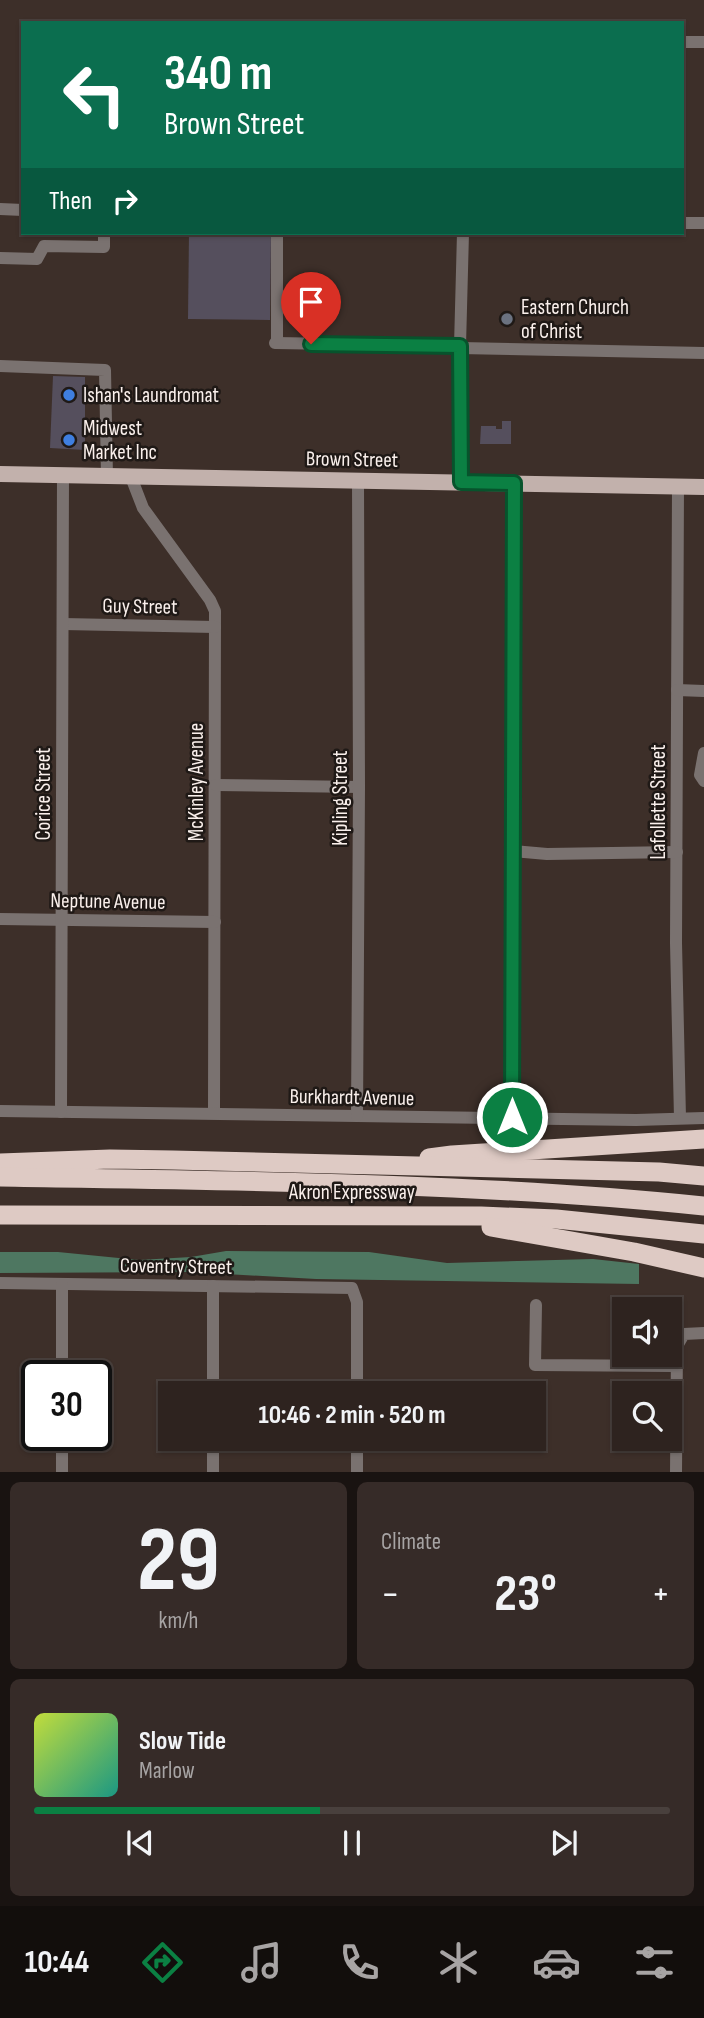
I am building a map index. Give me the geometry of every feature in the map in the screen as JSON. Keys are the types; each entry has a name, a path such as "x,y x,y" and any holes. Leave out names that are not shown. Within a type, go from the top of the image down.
{"highway":[{"path":"381,1166 452,1154 704,1139"},
{"path":"0,1163 110,1159 659,1172 704,1176"},
{"name":"Akron Expressway","path":"0,1177 349,1183 575,1195 704,1206"},
{"path":"392,1214 469,1223 634,1252 704,1270"},
{"name":"Akron Expressway","path":"0,1215 392,1214 556,1219 704,1234"}],"main road":[{"name":"Brown Street","path":"0,474 704,487"}],"street":[{"path":"684,42 704,42"},
{"path":"0,209 21,210"},
{"path":"684,223 704,223"},
{"path":"0,258 37,259 44,246 104,247 104,235"},
{"path":"277,235 276,343 704,353"},
{"path":"461,482 463,235"},
{"path":"0,366 105,370 107,477"},
{"name":"Corice Street","path":"61,1112 63,476"},
{"name":"McKinley Avenue","path":"131,477 143,508 210,600 215,611 214,1113"},
{"name":"Kipling Street","path":"357,1116 358,481"},
{"path":"512,1117 514,483"},
{"name":"Lafollette Street","path":"678,486 677,852 680,1118"},
{"name":"Guy Street","path":"64,624 215,627"},
{"path":"677,690 704,691"},
{"path":"703,755 701,775 704,781"},
{"path":"216,785 359,787"},
{"path":"513,851 547,854 677,852"},
{"name":"Neptune Avenue","path":"0,919 215,922"},
{"name":"Burkhardt Avenue","path":"0,1111 636,1120 704,1118"},
{"name":"Coventry Street","path":"0,1283 352,1288 356,1302 356,1381"},
{"path":"62,1285 62,1360"},
{"path":"213,1286 213,1381"},
{"path":"536,1305 535,1365 612,1366"},
{"path":"682,1337 684,1334 704,1334"},
{"path":"676,1367 676,1472"},
{"path":"62,1451 62,1472"},
{"path":"213,1451 213,1472"},
{"path":"356,1451 356,1472 368,1472"}],"green space":[{"path":"226,1251 369,1252 447,1263 593,1259 639,1264 639,1284 316,1279 191,1272 0,1273 0,1252 58,1252 139,1260 191,1257"}],"building":[{"path":"189,235 271,235 270,320 188,319"},
{"path":"53,376 85,377 85,450 50,448"},
{"path":"502,421 511,421 511,444 480,444 481,426 496,426 496,429 502,429"}],"place":[{"name":"Eastern Church of Christ","path":"507,319"},
{"name":"Ishan's Laundromat","path":"69,395"},
{"name":"Midwest Market Inc","path":"69,440"}],"route":[{"path":"311,344 460,346 461,482 514,483 512,1117"}]}
